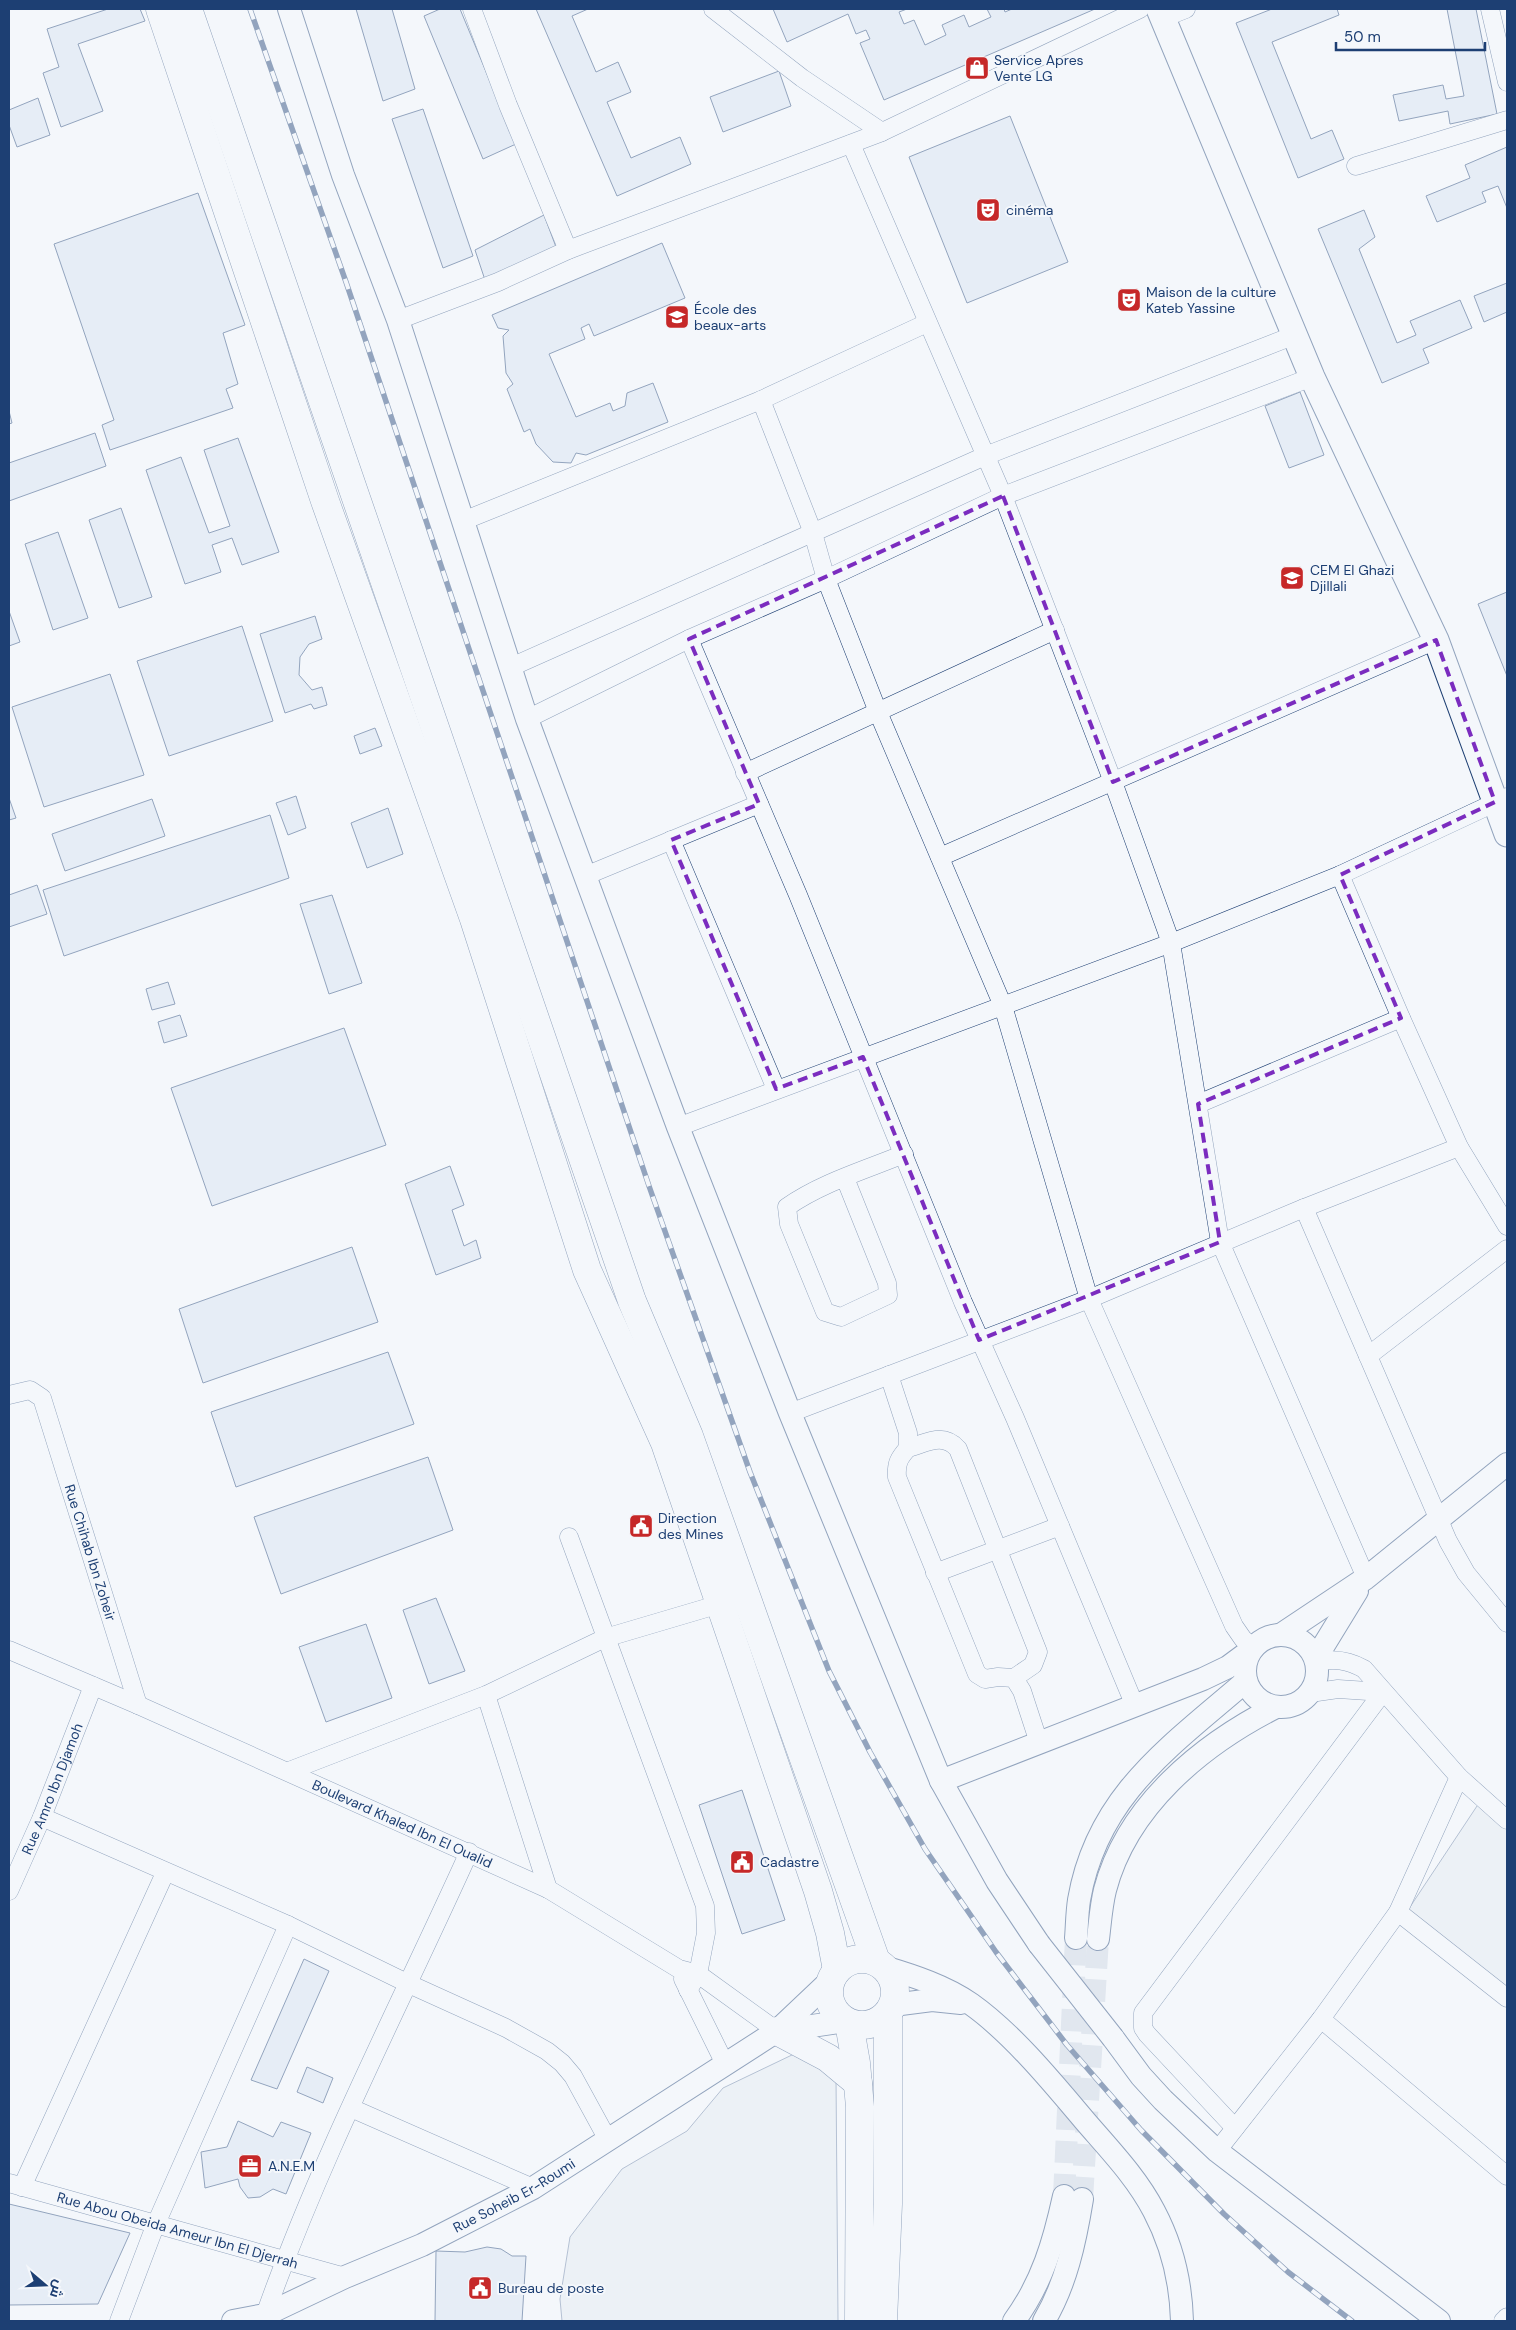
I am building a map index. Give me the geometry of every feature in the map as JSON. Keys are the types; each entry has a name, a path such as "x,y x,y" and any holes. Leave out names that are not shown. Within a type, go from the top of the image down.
{"main road":[{"path":"160,9 324,501 474,919 486,962 587,1270 665,1443 818,1891 830,1934 834,1975 829,1989 833,2008 848,2022 870,2025 890,2010"},
{"path":"188,9 632,1301 689,1436 880,1964 891,1974 895,1984 890,2010 888,2195 884,2312 905,2321"},
{"path":"1161,14 1312,377 1436,640 1501,800 1507,834"},
{"path":"834,1975 855,1959 880,1964"},
{"path":"848,2022 860,2107 859,2321"},
{"path":"776,2031 828,2058 858,2083"}],"street":[{"path":"289,9 343,174 398,320 527,719 678,1127 790,1413 941,1781 997,1881 1039,1944 1141,2076 1163,2100 1217,2151 1439,2321"},
{"path":"472,9 508,105 568,250"},
{"path":"398,320 498,282 568,250 882,132 1140,9"},
{"path":"1161,14 1186,9"},
{"path":"1490,9 1507,82"},
{"path":"723,12 802,78 882,132"},
{"path":"1356,166 1507,120"},
{"path":"851,144 1003,496 1114,782 1171,943 1220,1242 1366,1578"},
{"path":"463,520 762,400 928,323"},
{"path":"511,667 985,456 1295,335"},
{"path":"527,719 689,639 826,579 1003,496 1312,377"},
{"path":"762,400 813,533 826,579 878,712 1003,1006 1089,1299 1234,1626 1252,1649"},
{"path":"745,773 1055,630"},
{"path":"689,639 904,1154 979,1340 1060,1526 1135,1706"},
{"path":"940,857 1436,640"},
{"path":"678,1127 863,1056 1171,943 1340,875 1501,800"},
{"path":"585,876 759,804"},
{"path":"671,840 776,1089"},
{"path":"1340,875 1459,1147 1507,1226"},
{"path":"1198,1104 1401,1018"},
{"path":"790,1413 1089,1299 1220,1242 1459,1147"},
{"path":"845,1178 887,1283 888,1295 841,1317 825,1312 789,1224 788,1207 804,1195 845,1178 904,1154"},
{"path":"1304,1208 1448,1541 1466,1573 1507,1623"},
{"path":"1368,1356 1507,1249"},
{"path":"888,1376 908,1433 908,1448"},
{"name":"Rue Chihab Ibn Zoheir","path":"9,1395 30,1390 42,1398 138,1705"},
{"path":"944,1438 952,1441 958,1449 997,1550 1038,1652 1033,1665 1014,1678 998,1677 985,1679 976,1674 897,1477 896,1465 900,1456 908,1448 944,1438"},
{"path":"1282,1634 1366,1578 1507,1464"},
{"path":"935,1573 1060,1526"},
{"path":"569,1537 705,1906 706,1933 698,1974 688,1990"},
{"path":"1252,1649 1244,1667 1245,1678 1257,1698 1276,1707 1288,1707 1300,1702 1310,1693 1315,1684 1316,1660 1338,1618 1366,1578"},
{"path":"289,1771 486,1695 605,1638 720,1604"},
{"path":"941,1781 1203,1680 1228,1667 1271,1636 1282,1634 1302,1641 1316,1660"},
{"name":"Boulevard Khaled Ibn El Oualid","path":"9,1650 289,1771 548,1889 679,1969 698,1974 776,2031"},
{"path":"1316,1660 1336,1660 1355,1664 1372,1675 1383,1692 1459,1778 1507,1820"},
{"path":"1014,1678 1022,1691 1038,1743"},
{"path":"1203,1680 1245,1678"},
{"path":"1076,1938 1079,1901 1089,1864 1103,1828 1123,1796 1147,1767 1245,1678"},
{"name":"Rue Amro Ibn Djamoh","path":"9,1891 42,1817 93,1686"},
{"path":"1310,1693 1338,1689 1383,1692"},
{"path":"1235,2128 1147,2034 1142,2020 1144,2013 1383,1692"},
{"path":"486,1695 548,1889"},
{"path":"1098,1940 1106,1890 1114,1866 1128,1837 1146,1810 1167,1786 1206,1751 1239,1727 1276,1707"},
{"path":"1217,2151 1321,2019 1398,1912 1459,1778"},
{"path":"42,1817 165,1873 288,1925 409,1984 506,2028 555,2057 573,2076 608,2140"},
{"path":"265,2315 284,2261 351,2108 469,1852"},
{"path":"15,2185 165,1873"},
{"path":"1398,1912 1507,1998"},
{"path":"119,2321 155,2226 288,1925"},
{"path":"880,1964 930,1982 972,2005 1006,2035 1052,2082 1131,2174 1144,2192 1161,2225 1171,2252 1180,2295 1182,2321"},
{"path":"679,1969 725,2064"},
{"name":"Rue Soheib Er-Roumi","path":"233,2321 265,2315 345,2277 422,2245 533,2188 776,2031 814,1998 834,1975"},
{"path":"890,2010 932,2000 972,2005"},
{"path":"1321,2019 1507,2176"},
{"name":"Rue Soheib Er-Roumi","path":"776,2031 848,2022"},
{"path":"351,2108 533,2188"},
{"name":"Rue Abou Obeida Ameur Ibn El Djerrah","path":"15,2185 155,2226 345,2277"},
{"path":"1014,2321 1043,2272 1056,2235 1073,2198 1076,2238 1065,2276 1044,2321"},
{"path":"1503,2321 1507,2317"}],"highlighted area":[{"path":"1003,496 1113,782 1436,640 1495,802 1340,875 1401,1018 1198,1104 1220,1242 979,1340 863,1057 776,1089 671,840 759,804 689,639"}],"shaded area":[{"path":"1479,1803 1507,1828 1507,1989 1406,1913"},
{"path":"794,2054 836,2078 838,2321 562,2321 560,2299 570,2237 622,2169 687,2131 723,2088"}],"building":[{"path":"108,9 140,9 145,21 78,44 103,111 61,127 43,73 59,67 47,29"},
{"path":"356,9 392,9 415,89 383,101"},
{"path":"440,9 460,9 516,144 483,159 424,16"},
{"path":"536,9 588,9 572,16 596,72 618,62 631,92 607,102 631,158 680,137 691,164 617,196"},
{"path":"773,9 907,9 899,12 904,24 914,20 925,45 946,35 942,25 964,15 969,27 991,17 987,9 1004,9 1005,12 1012,9 1095,9 884,100 860,43 870,39 866,30 856,34 848,14 787,42"},
{"path":"1272,9 1337,9 1339,15 1272,42 1311,139 1332,130 1344,159 1298,178 1236,23"},
{"path":"1447,9 1476,9 1497,114 1450,124 1448,111 1399,121 1393,95 1443,85 1446,99 1464,96"},
{"path":"779,71 791,106 723,132 710,97"},
{"path":"38,98 50,135 17,147 9,125 9,110"},
{"path":"423,109 473,256 443,268 392,119"},
{"name":"cinéma","path":"1010,116 1068,262 967,303 909,157"},
{"path":"1507,147 1507,208 1498,186 1482,192 1486,202 1437,222 1426,196 1470,178 1465,165"},
{"path":"198,193 245,325 223,333 238,384 226,389 233,408 110,450 102,425 114,420 54,244"},
{"path":"1364,210 1375,237 1359,249 1397,343 1416,335 1410,321 1460,300 1472,328 1423,349 1429,363 1382,383 1318,229"},
{"path":"544,215 556,247 485,280 475,250"},
{"path":"662,243 685,298 594,336 589,324 581,328 585,339 549,354 576,417 610,403 613,411 625,406 627,393 653,383 668,422 586,455 576,453 571,463 553,462 536,444 530,429 524,432 507,389 513,384 506,373 503,336 509,330 498,328 492,315"},
{"path":"1507,283 1507,312 1484,322 1474,296"},
{"path":"1300,392 1324,455 1289,468 1265,406"},
{"path":"9,411 12,423 9,424"},
{"path":"95,433 106,466 9,501 9,463"},
{"path":"238,438 279,552 242,565 232,538 212,545 221,572 185,584 146,470 181,457 209,533 230,526 204,450"},
{"path":"121,508 152,597 119,608 89,520"},
{"path":"58,532 88,618 53,630 25,544"},
{"path":"1507,592 1507,676 1478,604"},
{"path":"9,611 20,642 9,646"},
{"path":"315,616 322,639 309,644 300,657 299,675 312,690 322,687 327,705 314,709 311,704 285,713 260,634"},
{"path":"242,626 273,721 169,756 137,661"},
{"path":"110,674 144,775 44,807 12,707"},
{"path":"375,728 382,746 360,754 354,736"},
{"path":"296,796 306,828 288,835 276,803"},
{"path":"9,798 16,818 9,820"},
{"path":"152,799 165,836 65,871 52,834"},
{"path":"388,808 403,854 367,868 351,823"},
{"path":"270,815 289,878 64,956 43,890"},
{"path":"37,885 47,914 9,927 9,895"},
{"path":"332,895 362,983 329,994 300,904"},
{"path":"168,982 175,1004 152,1010 146,989"},
{"path":"180,1015 187,1036 164,1043 158,1022"},
{"path":"344,1028 386,1145 212,1206 171,1088"},
{"path":"450,1166 464,1205 452,1210 464,1246 476,1240 481,1258 436,1275 405,1184"},
{"path":"352,1247 378,1322 203,1383 179,1309"},
{"path":"388,1352 414,1424 236,1487 211,1412"},
{"path":"428,1457 453,1530 281,1594 254,1517"},
{"path":"436,1598 465,1671 429,1684 403,1610"},
{"path":"366,1624 392,1698 326,1722 299,1647"},
{"name":"Cadastre","path":"742,1790 785,1920 742,1934 699,1805"},
{"path":"304,1959 329,1971 277,2089 251,2080"},
{"path":"307,2067 333,2078 323,2103 297,2092"},
{"name":"A.N.E.M","path":"238,2121 273,2137 281,2122 311,2133 286,2194 273,2189 260,2197 248,2198 240,2187 238,2179 205,2188 201,2152 227,2147"},
{"path":"9,2204 130,2233 98,2304 9,2305"},
{"name":"Bureau de poste","path":"487,2247 501,2249 512,2256 526,2256 522,2321 435,2321 436,2251 465,2252"}],"tunnel":[{"path":"1064,2196 1076,1938"},
{"path":"1082,2199 1098,1939"}],"railway":[{"path":"250,9 346,282 649,1186 750,1472 829,1671 870,1752 925,1849 996,1952 1067,2045 1141,2130 1224,2214 1288,2272 1352,2321"}],"place":[{"name":"Service Apres Vente LG","path":"977,68"},
{"name":"cinéma","path":"988,210"},
{"name":"Maison de la culture Kateb Yassine","path":"1129,300"},
{"name":"École des beaux-arts","path":"677,317"},
{"name":"CEM El Ghazi Djillali","path":"1292,578"},
{"name":"Direction des Mines","path":"641,1526"},
{"name":"Cadastre","path":"742,1862"},
{"name":"A.N.E.M","path":"250,2166"},
{"name":"Bureau de poste","path":"480,2288"}]}
